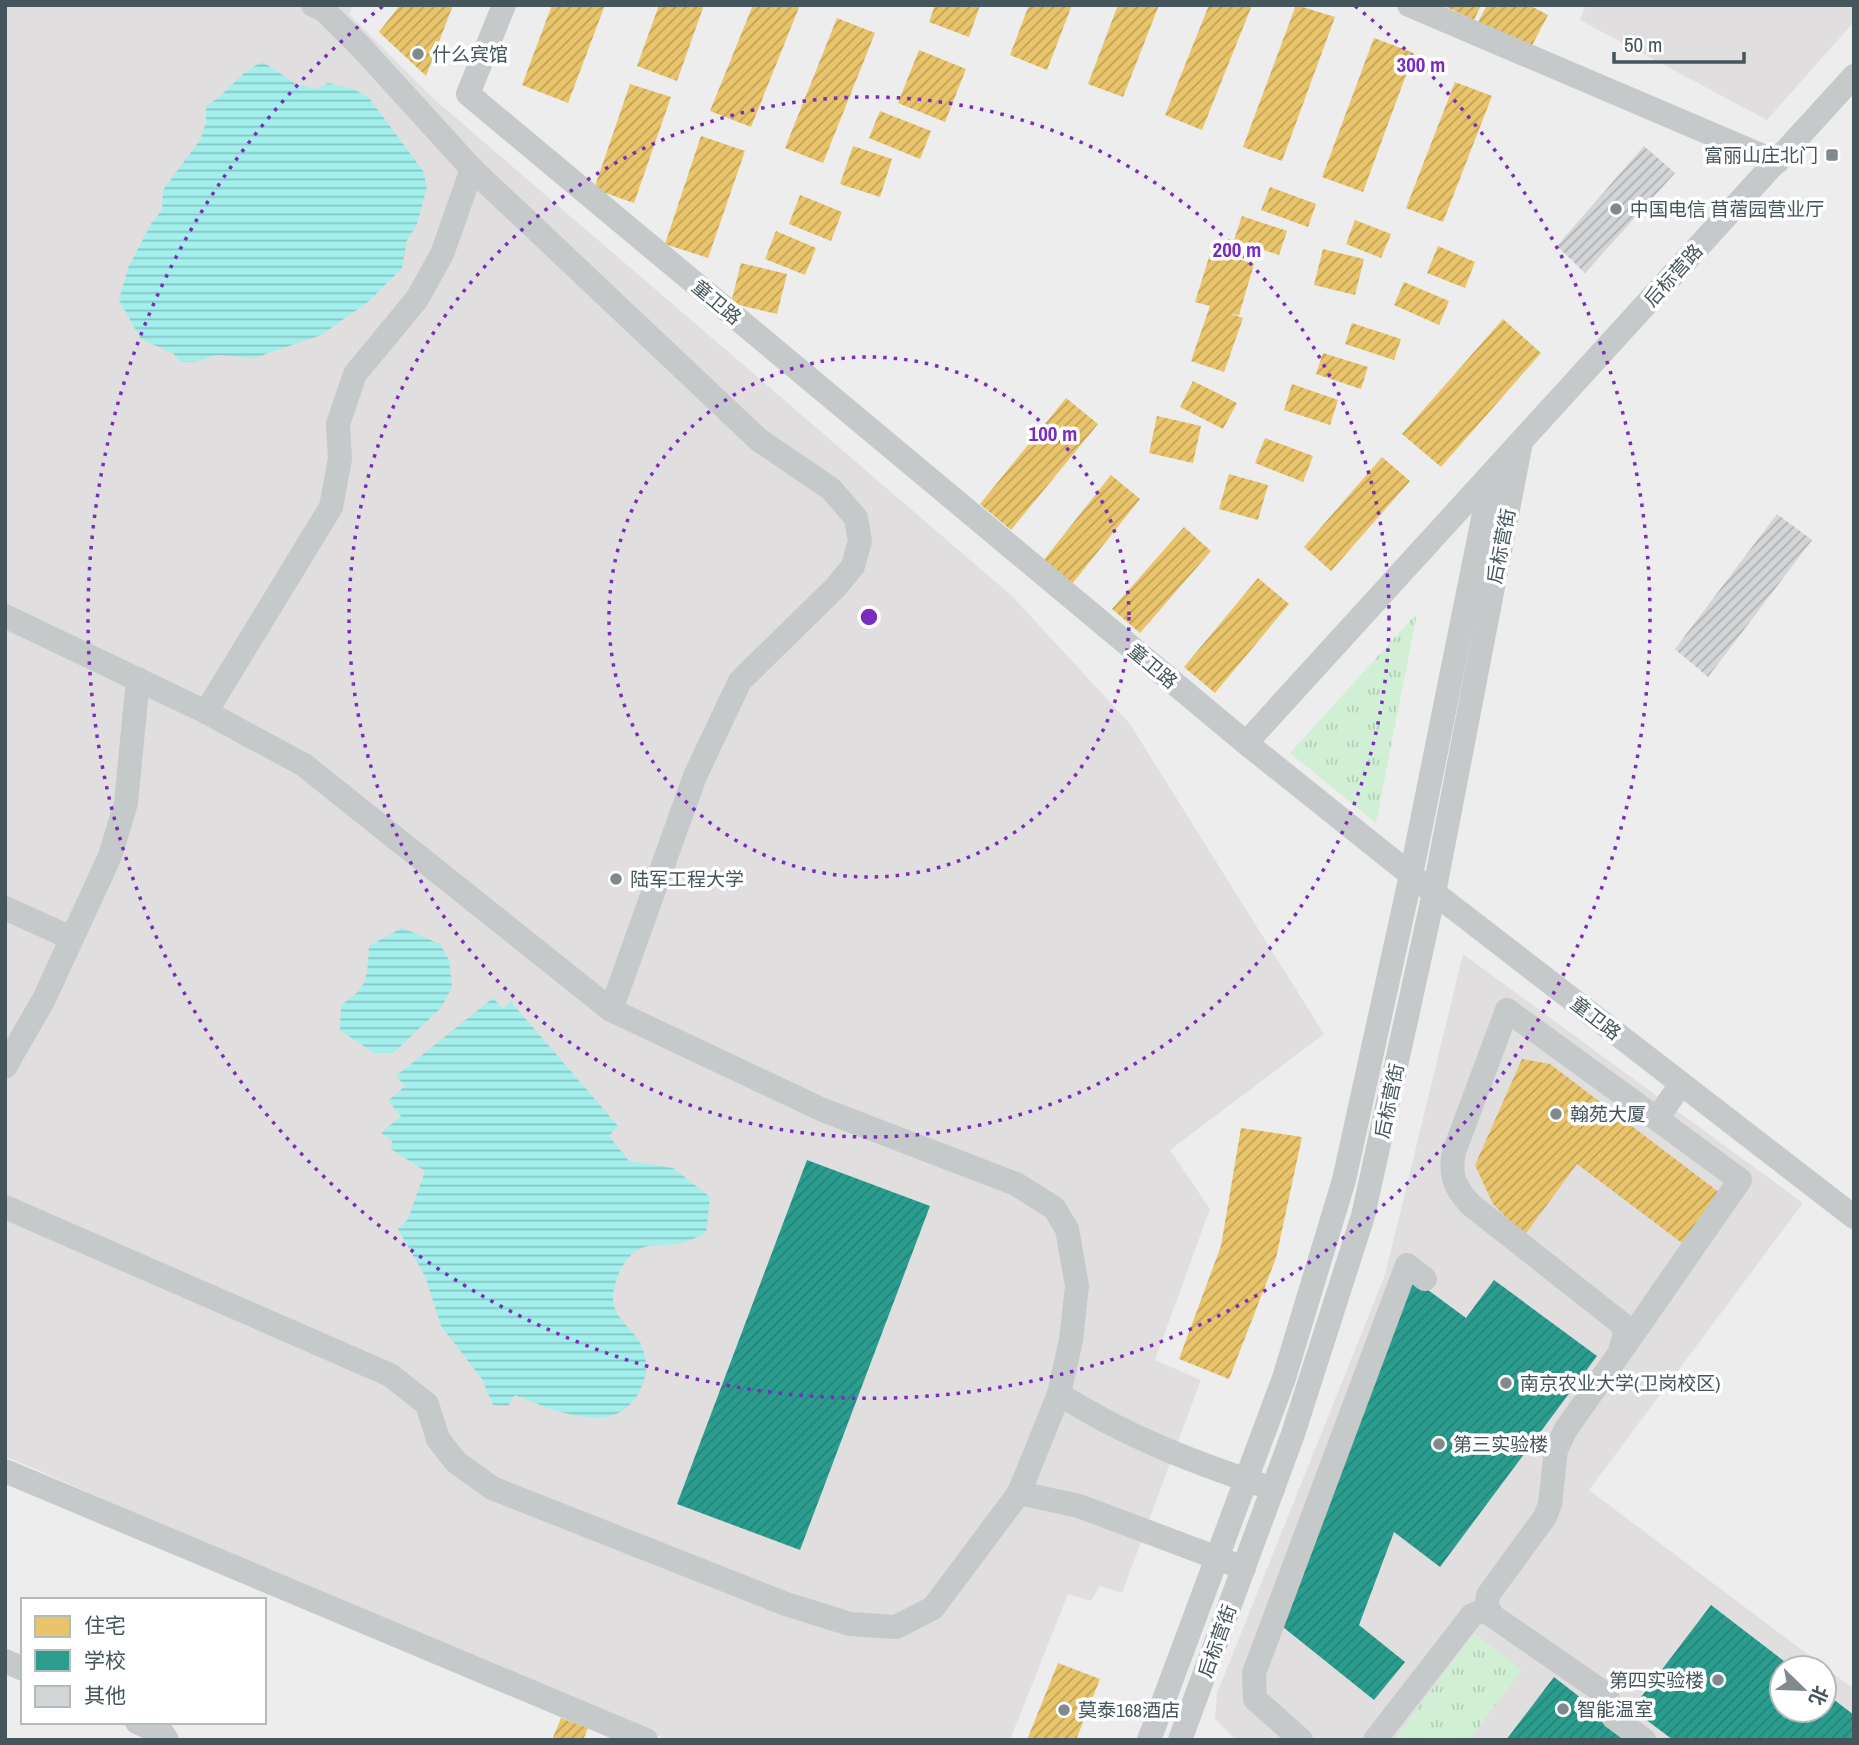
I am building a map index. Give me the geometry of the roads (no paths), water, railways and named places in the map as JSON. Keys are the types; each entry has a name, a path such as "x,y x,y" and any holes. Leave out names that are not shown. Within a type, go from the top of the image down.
{"street":[{"name":"童卫路","path":"504,5 468,94 1246,743 1434,893 1854,1217"},
{"path":"1409,5 1777,162"},
{"path":"321,7 472,169 759,440 831,489 856,518 860,541 853,566 836,587 740,681 695,776 611,1010"},
{"name":"后标营路","path":"1246,743 1854,76"},
{"path":"206,712 331,507 340,459 338,424 355,374 423,288 442,254 472,169"},
{"name":"后标营街","path":"1180,1740 1273,1489 1363,1216 1434,893 1521,442"},
{"name":"后标营街","path":"1149,1740 1284,1378 1344,1180 1411,875 1492,474"},
{"path":"5,615 206,712 304,765 611,1010 823,1110 1016,1184 1054,1208 1067,1229 1077,1286 1071,1340 1059,1394 1020,1493 933,1608 896,1626 850,1624 786,1604 492,1488 456,1462 438,1439 427,1404 390,1375 5,1206"},
{"path":"5,1066 44,999 110,856 126,803 138,679"},
{"path":"5,908 71,938"},
{"path":"1491,1613 1487,1605 1488,1595 1549,1510 1552,1468 1561,1439 1740,1180 1507,1010 1451,1167 1458,1192 1622,1324 1625,1334 1619,1354"},
{"path":"1657,1119 1681,1084"},
{"path":"1301,1740 1255,1699 1254,1673 1407,1265 1425,1279"},
{"path":"1059,1394 1099,1420 1154,1447 1273,1489"},
{"path":"5,1471 646,1740"},
{"path":"1020,1493 1079,1506 1244,1568"},
{"path":"1376,1740 1472,1615 1485,1610 1607,1695 1613,1717 1644,1740"},
{"path":"5,1661 21,1668"},
{"path":"141,1724 163,1734 167,1740"}],"water":[{"path":"263,62 296,84 316,89 328,83 354,89 369,98 423,171 427,187 417,224 407,240 402,268 368,302 321,335 254,358 217,355 195,362 181,362 174,354 141,339 119,300 128,268 152,222 162,210 163,190 200,140 206,123 206,106 247,71"},
{"path":"402,928 440,944 449,960 452,987 441,1008 393,1053 374,1053 340,1030 341,1005 362,987 368,965 369,946"},
{"path":"493,998 503,1009 511,1002 618,1126 609,1136 629,1161 673,1168 710,1197 706,1233 681,1243 642,1248 627,1259 618,1276 613,1294 614,1307 640,1342 646,1365 640,1390 629,1405 616,1414 600,1418 583,1417 548,1408 515,1395 508,1406 493,1405 482,1379 441,1326 425,1276 398,1229 408,1219 425,1171 391,1149 392,1141 381,1133 401,1116 388,1101 405,1086 396,1076"}],"place":[{"name":"什么宾馆","path":"418,54"},
{"name":"富丽山庄北门","path":"1832,155"},
{"name":"中国电信 苜蓿园营业厅","path":"1616,209"},
{"name":"陆军工程大学","path":"616,879"},
{"name":"翰苑大厦","path":"1556,1114"},
{"name":"南京农业大学(卫岗校区)","path":"1506,1383"},
{"name":"第三实验楼","path":"1439,1444"},
{"name":"第四实验楼","path":"1718,1680"},
{"name":"智能温室","path":"1563,1709"},
{"name":"莫泰168酒店","path":"1064,1710"}]}
